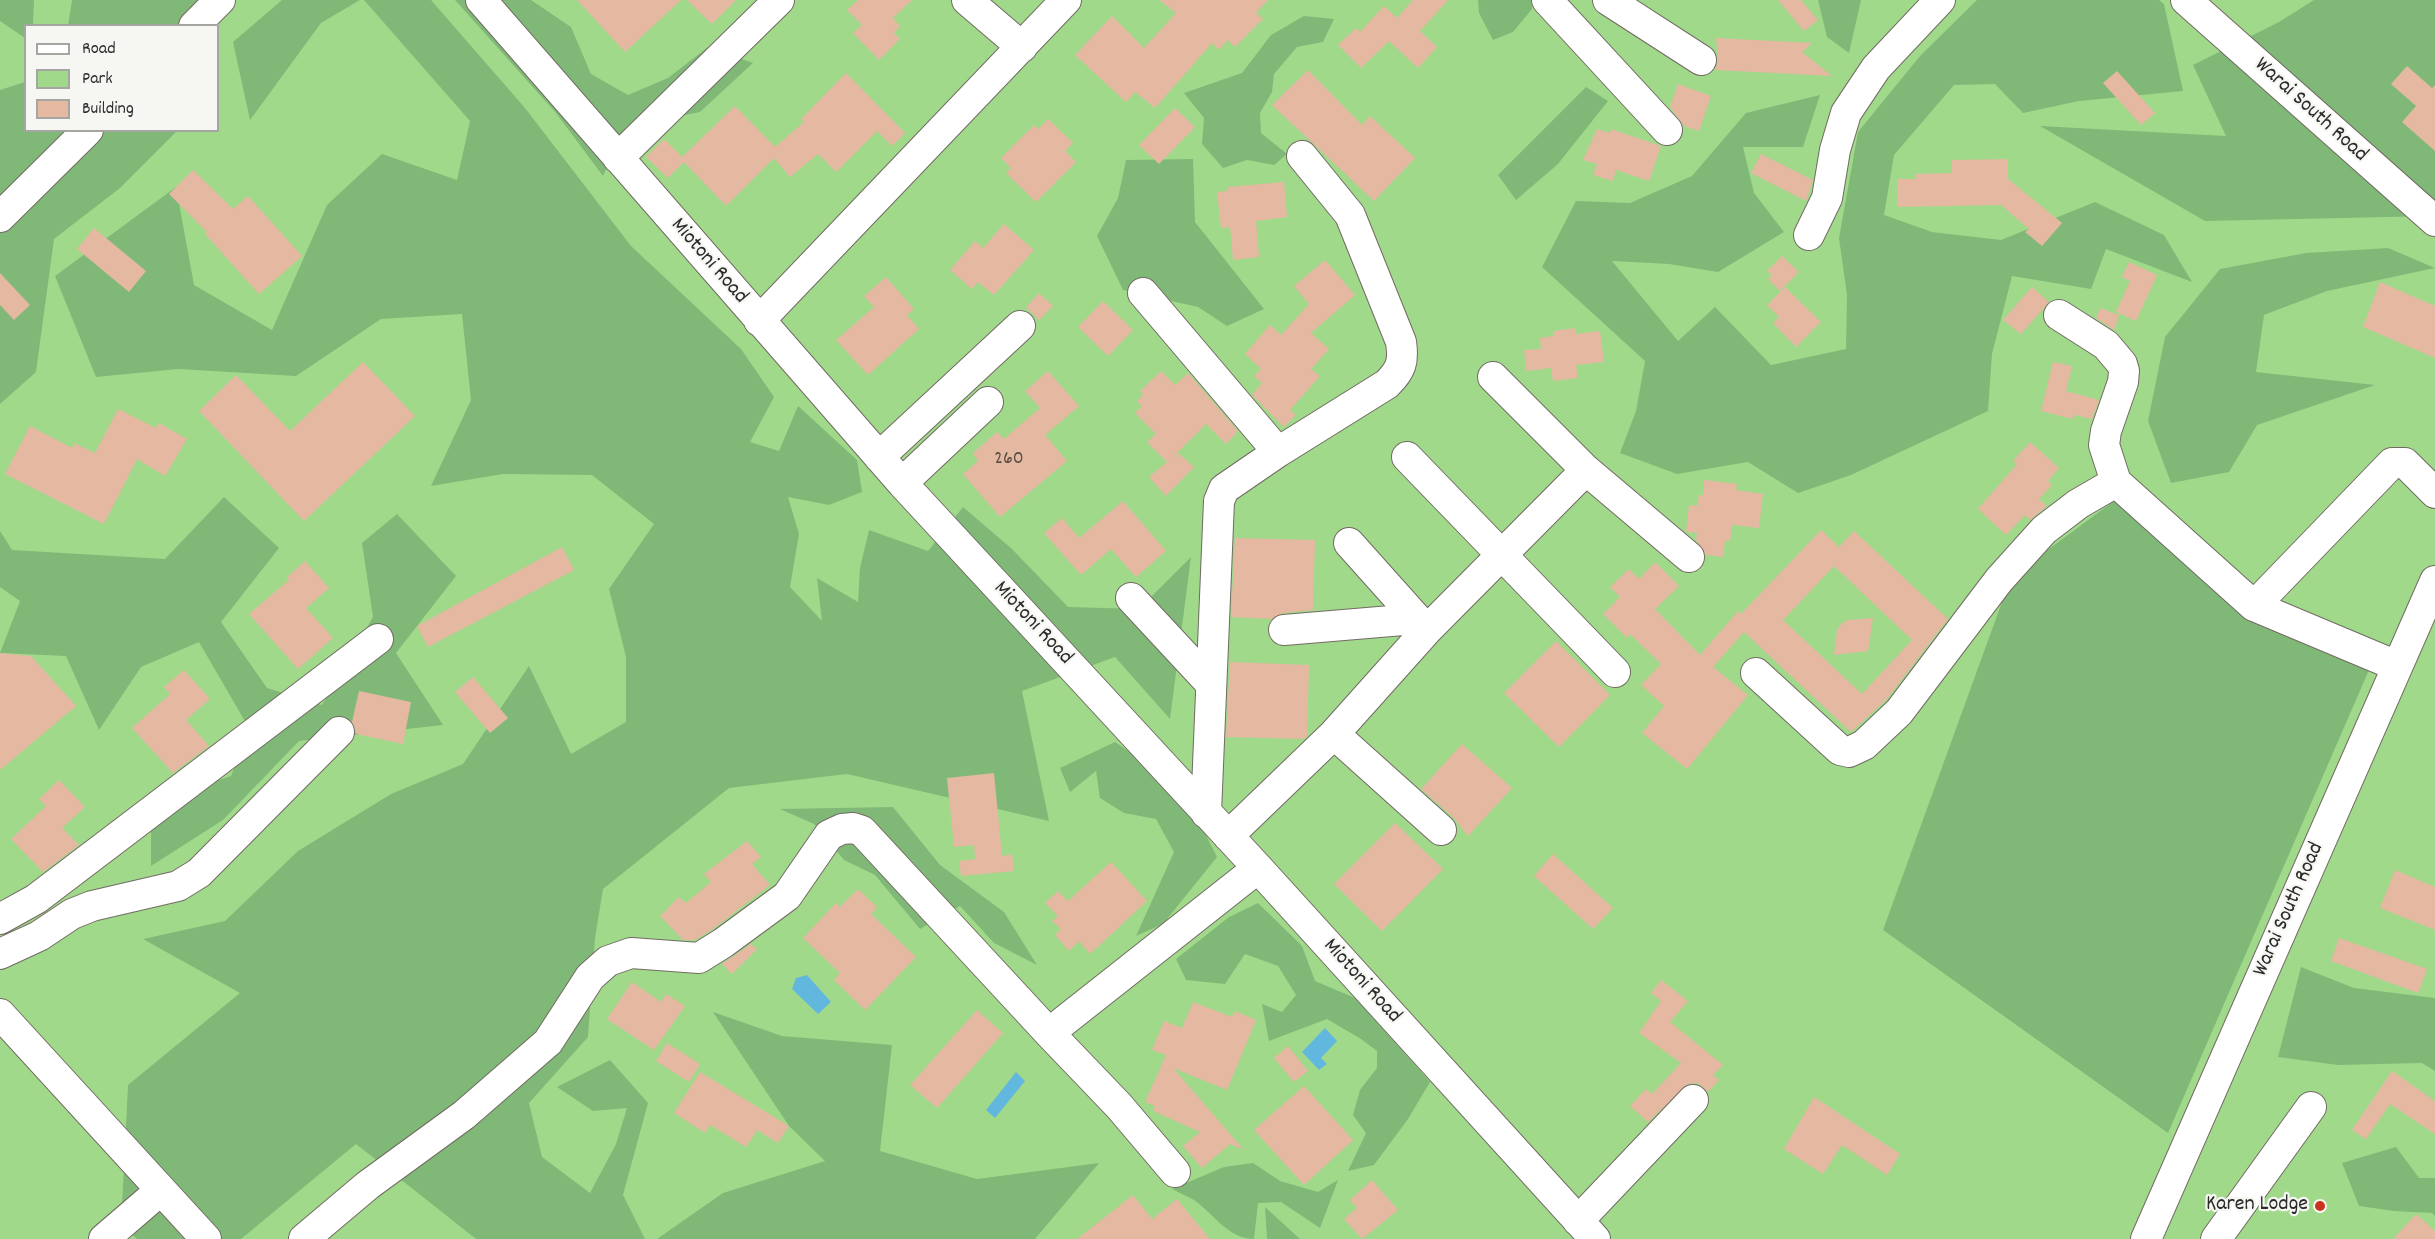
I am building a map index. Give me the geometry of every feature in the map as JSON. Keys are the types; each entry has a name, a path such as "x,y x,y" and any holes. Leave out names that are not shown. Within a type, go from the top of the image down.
{"street":[{"path":"196,24 220,0"},
{"name":"Miotoni Road","path":"481,0 902,483 1258,868 1586,1230"},
{"path":"618,158 780,0"},
{"path":"967,0 1022,47"},
{"path":"759,321 1066,0"},
{"path":"1547,0 1668,130"},
{"path":"1608,0 1701,60"},
{"path":"1809,235 1827,198 1834,150 1846,113 1876,68 1940,0"},
{"name":"Warai South Road","path":"2186,0 2435,221"},
{"path":"0,217 86,132"},
{"path":"1206,813 1219,501 1230,485 1387,384 1399,372 1403,359 1401,342 1350,215 1302,156"},
{"path":"1143,293 1278,452"},
{"path":"2060,315 2106,345 2122,363 2124,371 2104,445 2116,482 2254,606 2397,666"},
{"path":"879,457 1020,326"},
{"path":"1492,377 1586,470 1689,557"},
{"path":"902,483 988,402"},
{"path":"1407,457 1615,672"},
{"path":"2254,606 2392,464 2405,463 2435,493"},
{"path":"1228,837 1334,734 1421,625 1502,555 1586,470"},
{"path":"1756,673 1840,750 1856,750 1899,712 1999,580 2044,530 2078,504 2116,482"},
{"path":"1349,543 1421,625"},
{"name":"Warai South Road","path":"2146,1239 2435,581"},
{"path":"1131,598 1210,683"},
{"path":"1284,630 1421,625"},
{"path":"0,919 36,899 378,639"},
{"path":"0,954 39,936 72,914 92,906 178,886 199,873 339,732"},
{"path":"1334,734 1441,830"},
{"path":"304,1239 368,1185 464,1115 548,1042 590,977 608,962 631,952 699,958 787,896 829,835 842,829 853,828 862,831 1119,1106 1174,1172"},
{"path":"1049,1033 1258,868"},
{"path":"0,1014 206,1239"},
{"path":"1586,1230 1693,1100"},
{"path":"2216,1239 2311,1107"},
{"path":"104,1239 161,1190"}],"green space":[{"path":"0,0 2435,0 2435,1239 0,1239"},
{"path":"0,0 34,0 33,24 24,24 24,37 0,21"},
{"path":"72,0 210,0 209,24 68,24"},
{"path":"282,0 360,0 321,23 250,120 233,42"},
{"path":"364,0 431,0 525,108 631,246 741,349 774,397 750,442 779,451 798,406 857,460 862,492 829,505 788,497 799,534 790,587 822,621 817,578 858,602 860,568 869,530 928,551 963,507 1012,549 1068,607 1139,609 1191,557 1170,719 1115,657 1022,691 1049,821 847,774 729,788 603,889 595,938 588,1037 529,1103 542,1157 590,1193 616,1144 627,1108 593,1111 557,1087 610,1060 648,1103 623,1195 645,1239 476,1239 356,1144 241,1239 137,1239 121,1226 128,1085 240,993 143,939 225,921 298,851 391,794 463,764 529,666 571,754 626,722 626,657 609,589 654,524 592,475 503,474 431,486 471,400 462,314 381,319 296,376 178,369 96,377 55,276 176,187 194,285 272,330 327,205 382,154 457,180 470,121"},
{"path":"455,0 531,0 571,27 591,74 628,95 668,78 708,47 753,63 700,112 626,127 603,176 556,113"},
{"path":"1478,0 1531,0 1532,9 1513,32 1493,40 1479,13"},
{"path":"1818,0 1861,0 1849,53 1827,37"},
{"path":"1977,0 2159,0 2164,4 2183,91 2079,101 2023,113 1995,84 1954,85 1894,155 1884,215 1932,232 2001,240 2095,202 2164,235 2192,282 2106,249 2091,289 2012,276 1992,354 1988,411 1851,475 1798,493 1748,462 1677,474 1620,453 1636,411 1645,361 1542,267 1576,201 1630,203 1692,176 1746,113 1820,95 1803,147 1743,147 1754,193 1784,232 1718,272 1669,264 1612,261 1678,341 1715,307 1771,365 1846,349 1847,295 1839,238 1858,132 1920,56"},
{"path":"2314,0 2435,0 2435,216 2205,221 2040,126 2226,136 2193,65 2279,22"},
{"path":"1304,16 1334,19 1323,42 1297,47 1274,74 1272,92 1260,113 1261,133 1287,154 1274,165 1247,160 1223,168 1202,144 1204,118 1184,93 1242,73 1271,35"},
{"path":"24,82 24,132 176,132 120,188 54,239 36,372 0,404 0,90"},
{"path":"1586,87 1608,101 1558,164 1516,200 1498,175"},
{"path":"1193,159 1195,222 1264,309 1227,326 1198,307 1123,290 1097,236 1118,198 1126,160"},
{"path":"2388,248 2435,268 2327,291 2264,315 2256,372 2375,385 2257,425 2229,472 2171,483 2148,421 2165,337 2220,269 2306,253"},
{"path":"2122,495 2241,609 2372,663 2168,1133 1883,930 2011,577"},
{"path":"224,497 279,548 221,622 267,688 322,705 373,617 362,543 397,514 456,576 396,653 443,725 299,741 223,820 151,866 151,802 231,776 250,730 199,642 141,667 99,730 66,656 0,653 20,601 0,587 0,531 12,550 165,559"},
{"path":"1115,742 1137,757 1164,788 1200,823 1217,857 1163,924 1136,936 1174,852 1156,819 1124,813 1100,798 1096,771 1070,792 1060,768"},
{"path":"893,807 940,865 1004,912 1037,965 994,943 960,906 920,929 875,875 844,860 814,824 780,809"},
{"path":"1258,903 1302,946 1315,981 1355,998 1430,1082 1408,1119 1374,1165 1348,1171 1366,1133 1353,1115 1360,1090 1377,1068 1377,1051 1327,1019 1269,1041 1262,1004 1282,1012 1296,995 1278,966 1245,954 1225,984 1186,980 1176,959 1229,917"},
{"path":"2301,967 2354,988 2435,998 2435,1071 2422,1063 2338,1065 2278,1057"},
{"path":"713,1012 782,1036 892,1045 880,1151 977,1179 1099,1163 1035,1239 657,1239 723,1193 825,1161 789,1126"},
{"path":"2396,1147 2419,1178 2435,1178 2435,1216 2432,1213 2359,1206 2342,1163"},
{"path":"1253,1163 1280,1181 1318,1192 1338,1180 1320,1228 1281,1202 1258,1203 1254,1239 1245,1238 1229,1230 1194,1200 1172,1189 1224,1167"},
{"path":"1265,1207 1300,1239 1267,1239"}],"water":[{"path":"807,975 831,1002 818,1014 792,989 796,978"},
{"path":"1325,1028 1337,1041 1321,1058 1327,1064 1319,1070 1302,1052"},
{"path":"1016,1072 1025,1081 995,1118 986,1110"}],"building":[{"path":"577,0 681,0 625,52"},
{"path":"687,0 736,0 712,24"},
{"path":"858,0 912,0 893,18 900,26 894,33 900,39 879,60 853,33 862,25 847,10"},
{"path":"1159,0 1268,0 1256,13 1263,19 1235,47 1228,40 1219,50 1212,43 1155,108 1135,92 1126,102 1075,55 1112,16 1144,48 1176,13"},
{"path":"1413,0 1448,0 1420,31 1437,47 1418,68 1389,41 1361,68 1338,45 1356,28 1360,32 1384,6 1397,18"},
{"path":"1778,0 1801,0 1818,20 1804,31"},
{"path":"1716,38 1812,43 1802,52 1832,76 1715,70 1718,60"},
{"path":"2407,66 2432,88 2435,85 2435,151 2402,122 2416,106 2391,84"},
{"path":"1308,70 1362,125 1370,116 1415,158 1374,201 1272,105"},
{"path":"2117,71 2155,113 2141,125 2103,83"},
{"path":"846,73 905,133 892,146 877,131 836,172 818,154 790,177 774,158 726,206 684,162 668,178 646,157 664,139 682,157 735,106 775,147 804,122 801,119"},
{"path":"1678,84 1711,96 1699,131 1684,126 1670,107"},
{"path":"1175,108 1195,127 1159,164 1139,145"},
{"path":"1048,119 1073,143 1065,151 1076,162 1036,202 1006,173 1011,168 1001,158 1034,125 1038,129"},
{"path":"1597,129 1610,133 1611,129 1661,146 1649,181 1616,170 1613,181 1593,175 1597,164 1583,160"},
{"path":"1761,154 1813,180 1806,201 1751,173"},
{"path":"2008,159 2008,179 2062,223 2042,246 2025,232 2029,229 2001,205 1897,207 1897,179 1915,179 1915,174 1952,173 1952,160"},
{"path":"193,170 233,209 248,196 302,256 259,294 205,234 207,232 169,194"},
{"path":"1284,182 1287,217 1256,221 1259,257 1233,260 1230,227 1221,228 1217,192 1228,191 1228,187"},
{"path":"1004,224 1034,250 994,295 978,282 972,289 950,270 975,241 983,248"},
{"path":"94,228 146,271 129,292 77,249"},
{"path":"1782,256 1799,272 1780,291 1768,279 1772,275 1767,271"},
{"path":"1325,260 1355,295 1311,333 1329,349 1311,369 1320,376 1290,410 1296,415 1284,427 1252,395 1262,383 1254,376 1261,369 1245,354 1270,325 1281,335 1309,304 1294,286"},
{"path":"2129,262 2157,275 2136,321 2116,312 2130,281 2122,277"},
{"path":"0,273 30,305 14,320 0,305"},
{"path":"886,277 914,309 907,315 919,329 868,375 836,340 874,307 864,296"},
{"path":"2380,282 2435,306 2435,358 2363,327"},
{"path":"1785,287 1821,322 1796,347 1773,323 1779,317 1767,305"},
{"path":"2032,287 2049,302 2021,334 2003,320"},
{"path":"1039,293 1053,306 1039,320 1026,307"},
{"path":"1103,301 1133,330 1108,356 1078,327"},
{"path":"2100,308 2119,315 2114,330 2096,318"},
{"path":"1576,328 1576,334 1600,331 1604,362 1576,365 1578,378 1553,381 1551,368 1526,371 1524,350 1541,349 1540,338 1553,336 1553,331"},
{"path":"363,362 415,416 304,521 199,411 236,375 290,431"},
{"path":"2053,362 2072,366 2066,391 2099,400 2092,419 2074,415 2073,419 2041,411"},
{"path":"1048,371 1079,406 1045,435 1067,461 1000,517 963,474 978,461 973,453 997,432 1004,439 1040,408 1025,391"},
{"path":"1161,371 1175,385 1188,373 1238,431 1226,444 1206,424 1170,460 1178,453 1194,467 1166,496 1149,477 1167,462 1147,442 1156,434 1135,413 1142,406 1137,401 1143,395 1140,391"},
{"path":"118,409 156,428 159,423 187,439 165,476 137,459 104,524 5,474 30,426 72,448 74,443 95,453"},
{"path":"2030,442 2059,468 2048,481 2052,485 2039,499 2047,506 2030,520 2025,515 2006,535 1978,509 2017,464 2013,461"},
{"path":"1704,480 1737,484 1736,490 1763,494 1759,528 1732,525 1730,541 1725,541 1723,557 1706,555 1696,540 1697,533 1686,532 1689,505 1697,506 1699,495 1703,495"},
{"path":"1123,501 1166,551 1136,577 1111,549 1081,575 1044,533 1062,518 1079,538"},
{"path":"1821,530 1839,547 1854,531 1948,619 1886,700 1851,732 1744,632 1713,667 1748,695 1687,769 1642,733 1664,706 1641,685 1661,664 1630,634 1627,638 1603,614 1620,597 1610,587 1629,569 1639,579 1655,562 1679,586 1655,609 1700,655 1738,611 1741,614","holes":["1834,566 1912,640 1862,694 1783,620"]},
{"path":"1235,538 1315,540 1313,610 1283,613 1272,619 1231,617"},
{"path":"562,547 574,570 428,647 417,626"},
{"path":"305,561 329,588 306,608 333,638 298,669 249,614 289,580 287,577"},
{"path":"1873,618 1868,651 1834,655 1837,630 1841,624 1848,620"},
{"path":"1556,641 1610,695 1559,747 1504,693"},
{"path":"0,653 31,656 76,706 0,770"},
{"path":"1230,662 1309,665 1307,736 1304,739 1226,737"},
{"path":"184,670 210,699 186,720 209,746 173,773 132,728 170,694 164,687"},
{"path":"473,677 508,718 490,733 455,692"},
{"path":"359,691 411,702 403,744 356,734 352,722"},
{"path":"1462,744 1512,788 1468,836 1453,817 1421,789"},
{"path":"994,773 1002,856 1012,854 1014,871 961,876 959,861 975,859 974,845 954,847 947,778"},
{"path":"59,780 85,807 62,828 79,845 43,872 11,839 46,806 39,799"},
{"path":"1395,823 1443,869 1382,931 1334,884"},
{"path":"747,841 761,857 752,864 770,885 713,929 695,940 683,940 660,916 679,897 686,903 711,882 704,874"},
{"path":"1553,854 1613,908 1593,929 1534,876"},
{"path":"1111,862 1147,901 1090,954 1079,941 1069,951 1055,935 1061,929 1052,921 1058,916 1045,903 1058,891 1068,901"},
{"path":"2395,870 2435,887 2435,930 2380,908"},
{"path":"858,889 877,907 871,914 916,957 865,1010 834,980 840,973 803,938 836,903 840,907"},
{"path":"2339,938 2427,969 2418,993 2331,961"},
{"path":"751,944 757,949 732,974 722,964"},
{"path":"1661,980 1688,1001 1670,1022 1723,1065 1713,1075 1719,1080 1708,1092 1698,1083 1688,1084 1648,1122 1630,1106 1646,1089 1652,1094 1681,1063 1639,1033 1661,1001 1651,993"},
{"path":"632,982 661,1002 666,994 685,1006 654,1050 607,1019"},
{"path":"1193,1002 1232,1017 1235,1011 1256,1020 1227,1090 1173,1068 1244,1150 1230,1144 1202,1168 1183,1146 1200,1132 1153,1111 1155,1106 1145,1102 1166,1055 1152,1050 1164,1021 1182,1028"},
{"path":"977,1010 1003,1033 937,1108 910,1085"},
{"path":"667,1043 700,1064 689,1082 656,1061"},
{"path":"1288,1046 1308,1071 1294,1082 1274,1058"},
{"path":"2392,1071 2435,1101 2435,1134 2390,1104 2366,1139 2352,1130"},
{"path":"700,1072 789,1126 778,1143 757,1130 746,1147 710,1125 705,1133 674,1113"},
{"path":"1304,1086 1353,1140 1304,1185 1254,1130"},
{"path":"1814,1097 1900,1154 1887,1175 1842,1145 1823,1174 1784,1149"},
{"path":"1372,1180 1398,1210 1362,1239 1344,1219 1357,1208 1350,1200"},
{"path":"1133,1195 1152,1219 1177,1199 1210,1239 1077,1239"},
{"path":"2416,1214 2435,1231 2435,1239 2393,1239"}],"place":[{"name":"Karen Lodge","path":"2320,1206"}]}
